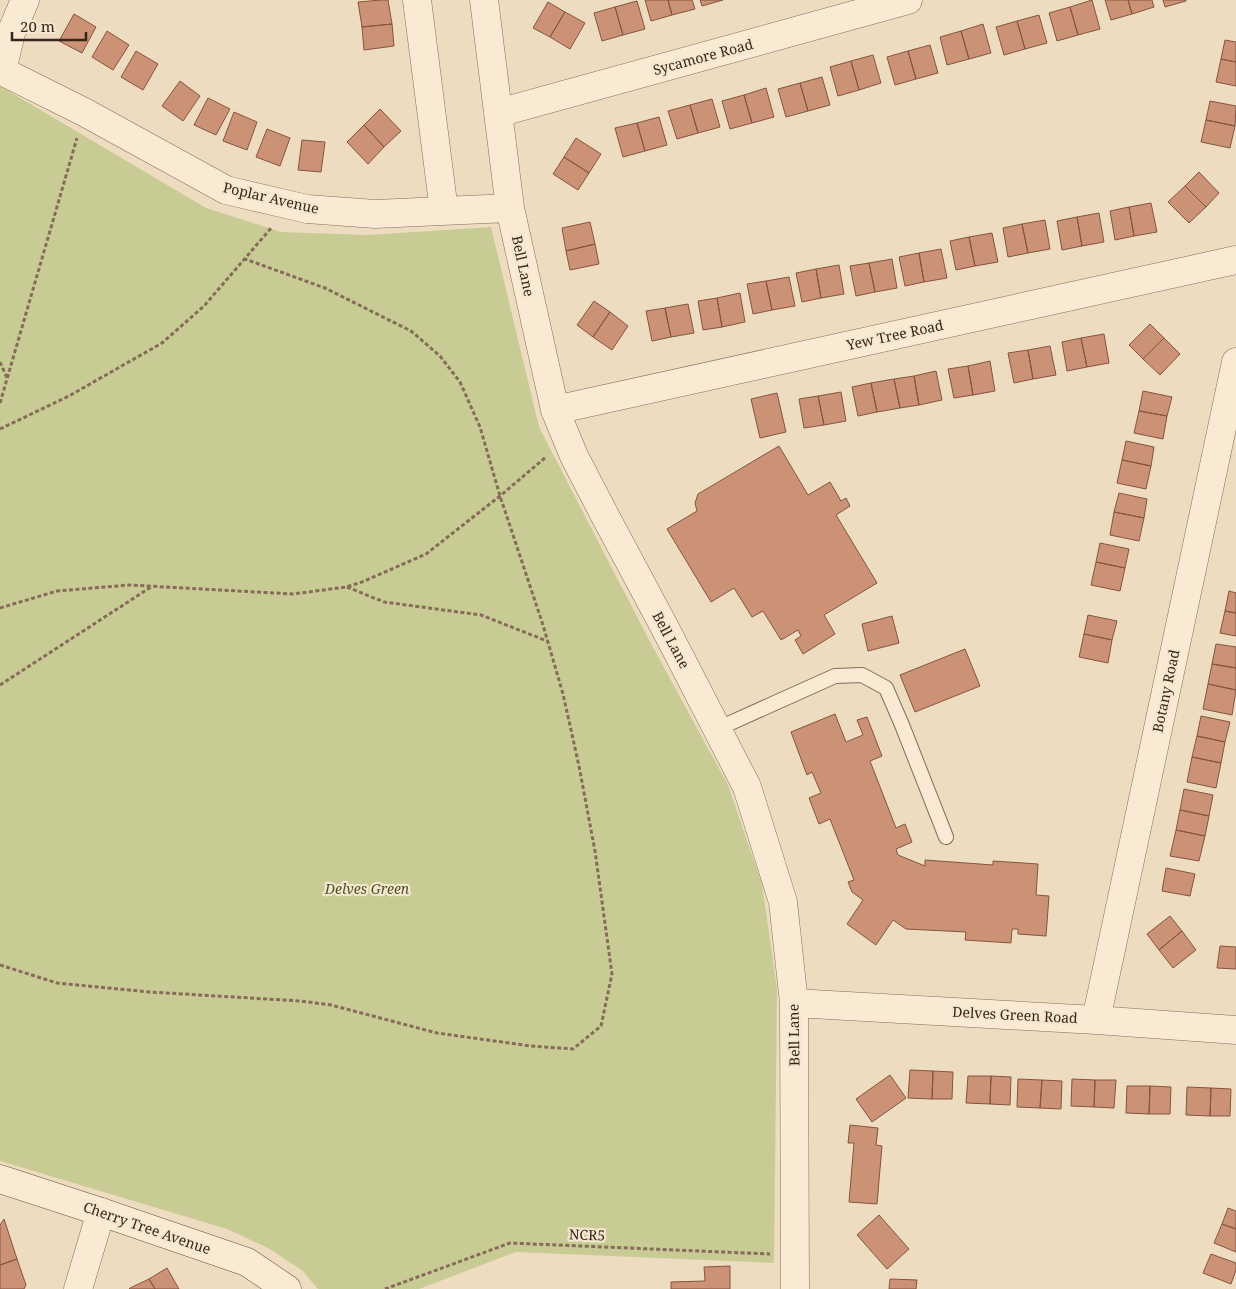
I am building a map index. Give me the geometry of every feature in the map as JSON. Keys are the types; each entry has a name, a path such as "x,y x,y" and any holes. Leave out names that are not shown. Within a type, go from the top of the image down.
{"street":[{"path":"1,71 11,33 25,0"},
{"path":"417,0 444,211"},
{"name":"Bell Lane","path":"484,0 510,208 555,410 574,456 747,787 783,902 794,1003 795,1289"},
{"name":"Sycamore Road","path":"498,113 908,0"},
{"name":"Poplar Avenue","path":"1,71 84,112 226,190 307,209 376,214 510,208"},
{"name":"Yew Tree Road","path":"555,410 1236,260"},
{"name":"Botany Road","path":"1096,1020 1236,362"},
{"name":"Delves Green Road","path":"794,1003 1236,1030"},
{"name":"Cherry Tree Avenue","path":"0,1179 247,1262 287,1289"},
{"path":"78,1289 101,1212"}],"lane":[{"path":"718,729 835,676 862,676 886,688 946,837"}],"path":[{"path":"0,404 84,112"},
{"path":"0,429 69,396 162,343 204,306 291,205"},
{"path":"0,965 57,983 150,992 331,1005 437,1033 531,1046 573,1049 601,1026 612,974 595,851 579,766 548,641 500,496 480,427 460,382 440,356 411,331 325,288 245,259"},
{"path":"0,362 7,379"},
{"path":"0,608 57,591 129,585 293,594 346,587 426,554 500,496 567,439"},
{"path":"0,685 151,586"},
{"path":"346,587 384,602 481,615 548,641"},
{"name":"NCR5","path":"385,1289 510,1243 795,1255"}],"green space":[{"name":"Delves Green","path":"0,86 206,208 281,232 368,235 491,227 539,427 649,640 728,785 762,884 777,989 774,1263 516,1252 419,1289 318,1289 303,1271 270,1249 227,1229 0,1161"}],"building":[{"path":"388,0 392,24 362,27 358,2"},
{"path":"645,0 668,0 672,15 651,21"},
{"path":"668,0 692,0 695,9 672,15"},
{"path":"700,0 723,0 702,6"},
{"path":"1092,0 1100,29 1078,35 1070,7"},
{"path":"1105,0 1128,0 1132,14 1111,20"},
{"path":"1128,0 1152,0 1154,7 1132,14"},
{"path":"1163,0 1186,0 1186,1 1165,7"},
{"path":"637,1 645,29 623,35 615,7"},
{"path":"548,2 565,12 550,37 533,28"},
{"path":"615,7 623,35 602,41 594,13"},
{"path":"1070,7 1078,35 1057,41 1049,13"},
{"path":"565,12 585,23 570,49 550,37"},
{"path":"74,14 96,27 82,53 59,41"},
{"path":"1039,15 1047,43 1025,49 1017,21"},
{"path":"1017,21 1025,49 1004,55 996,27"},
{"path":"392,24 394,46 364,50 362,27"},
{"path":"983,24 991,53 969,59 961,31"},
{"path":"107,31 129,45 113,70 92,57"},
{"path":"961,31 969,59 947,65 940,37"},
{"path":"1225,40 1236,42 1236,62 1221,59"},
{"path":"930,45 938,73 916,79 908,51"},
{"path":"136,51 158,64 143,90 121,77"},
{"path":"908,51 916,79 895,85 887,57"},
{"path":"873,55 881,83 859,90 851,61"},
{"path":"1221,59 1236,62 1236,86 1216,82"},
{"path":"851,61 859,90 838,96 830,67"},
{"path":"822,77 830,105 808,111 800,83"},
{"path":"180,81 200,96 183,121 162,106"},
{"path":"800,83 808,111 786,117 778,89"},
{"path":"766,88 774,117 752,123 744,95"},
{"path":"744,95 752,123 730,129 722,101"},
{"path":"208,98 230,109 216,135 194,125"},
{"path":"712,99 720,127 698,133 690,105"},
{"path":"1210,101 1236,106 1235,126 1206,120"},
{"path":"690,105 698,133 677,139 668,111"},
{"path":"380,109 401,131 384,147 364,125"},
{"path":"234,112 257,122 247,150 223,141"},
{"path":"659,117 667,145 645,151 637,123"},
{"path":"1206,120 1235,126 1230,148 1201,142"},
{"path":"637,123 645,151 623,157 615,128"},
{"path":"364,125 384,147 368,164 347,142"},
{"path":"267,129 290,138 280,166 256,157"},
{"path":"576,138 601,154 589,173 564,157"},
{"path":"302,140 325,142 321,172 298,170"},
{"path":"564,157 589,173 578,190 553,174"},
{"path":"1199,172 1219,193 1206,207 1185,186"},
{"path":"1185,186 1206,207 1189,223 1168,202"},
{"path":"1151,203 1157,232 1134,236 1129,207"},
{"path":"1129,207 1134,236 1115,240 1110,211"},
{"path":"1099,213 1104,242 1082,246 1077,217"},
{"path":"1077,217 1082,246 1062,250 1057,221"},
{"path":"1045,220 1050,249 1028,253 1022,224"},
{"path":"590,222 595,244 566,251 562,228"},
{"path":"1022,224 1028,253 1008,257 1003,228"},
{"path":"992,233 998,262 975,266 969,237"},
{"path":"969,237 975,266 956,270 950,241"},
{"path":"595,244 599,264 570,270 566,251"},
{"path":"941,249 947,278 924,282 919,253"},
{"path":"919,253 924,282 905,286 899,257"},
{"path":"892,259 897,288 875,292 869,263"},
{"path":"869,263 875,292 856,296 850,266"},
{"path":"839,265 844,294 821,298 816,269"},
{"path":"816,269 821,298 802,302 796,273"},
{"path":"789,277 795,306 772,310 766,281"},
{"path":"766,281 772,310 753,314 747,284"},
{"path":"740,293 745,322 722,327 717,298"},
{"path":"717,298 722,327 703,330 698,301"},
{"path":"594,301 610,312 593,337 577,325"},
{"path":"688,304 694,333 671,337 665,308"},
{"path":"665,308 671,337 652,341 646,311"},
{"path":"610,312 628,326 612,350 593,337"},
{"path":"1150,324 1164,338 1143,359 1129,345"},
{"path":"1104,334 1109,363 1087,367 1081,338"},
{"path":"1081,338 1087,367 1067,371 1062,342"},
{"path":"1164,338 1180,354 1160,375 1143,359"},
{"path":"1050,346 1056,375 1033,379 1028,350"},
{"path":"1028,350 1033,379 1014,383 1008,353"},
{"path":"990,361 995,391 973,395 968,366"},
{"path":"968,366 973,395 954,398 948,369"},
{"path":"936,371 942,400 919,405 914,376"},
{"path":"914,376 919,405 900,408 894,379"},
{"path":"894,379 900,408 877,412 871,383"},
{"path":"871,383 877,412 858,416 852,387"},
{"path":"1143,391 1172,397 1167,416 1139,411"},
{"path":"841,392 846,421 824,425 818,396"},
{"path":"777,393 786,432 760,438 751,399"},
{"path":"818,396 824,425 804,428 799,399"},
{"path":"1139,411 1167,416 1163,439 1134,433"},
{"path":"1126,441 1154,447 1151,466 1122,460"},
{"path":"779,446 808,495 830,482 841,501 846,498 850,506 836,515 877,583 824,615 835,634 803,654 795,640 801,636 798,630 781,640 763,611 752,617 734,588 711,602 667,529 697,511 695,503 698,494"},
{"path":"1122,460 1151,466 1146,489 1117,483"},
{"path":"1119,493 1147,499 1144,518 1114,512"},
{"path":"1114,512 1144,518 1139,541 1110,535"},
{"path":"1100,543 1129,549 1125,568 1096,562"},
{"path":"1096,562 1125,568 1120,591 1091,585"},
{"path":"1229,591 1236,593 1236,613 1225,611"},
{"path":"1225,611 1236,613 1236,636 1220,633"},
{"path":"1088,615 1117,621 1112,640 1084,634"},
{"path":"892,616 899,643 868,651 862,624"},
{"path":"1084,634 1112,640 1108,663 1079,657"},
{"path":"1216,644 1236,647 1236,668 1212,664"},
{"path":"965,649 980,686 915,712 900,675"},
{"path":"1212,664 1236,668 1236,690 1208,684"},
{"path":"1208,684 1236,690 1232,715 1203,709"},
{"path":"835,714 846,742 863,735 857,720 867,717 882,756 870,761 896,828 905,824 912,842 896,849 898,855 925,866 925,860 993,865 993,861 1038,864 1036,895 1049,896 1046,936 1018,934 1018,929 1012,929 1011,943 965,940 966,932 906,929 893,920 876,945 847,924 863,900 852,892 848,882 854,880 830,819 819,824 809,798 821,793 812,772 807,775 791,732"},
{"path":"1201,716 1230,722 1225,742 1197,736"},
{"path":"1197,736 1225,742 1221,763 1192,757"},
{"path":"1192,757 1221,763 1216,788 1187,782"},
{"path":"1184,789 1213,795 1209,816 1180,810"},
{"path":"1180,810 1209,816 1205,836 1176,830"},
{"path":"1176,830 1205,836 1199,861 1170,856"},
{"path":"1166,868 1195,874 1190,896 1162,891"},
{"path":"1170,916 1182,931 1159,950 1147,934"},
{"path":"1182,931 1196,950 1173,968 1159,950"},
{"path":"1220,946 1236,947 1236,969 1217,968"},
{"path":"910,1070 933,1071 932,1099 908,1098"},
{"path":"933,1071 953,1072 952,1099 932,1099"},
{"path":"890,1075 906,1098 872,1122 856,1099"},
{"path":"968,1076 991,1076 990,1104 966,1103"},
{"path":"991,1076 1011,1077 1010,1105 990,1104"},
{"path":"1018,1079 1042,1080 1040,1108 1017,1107"},
{"path":"1072,1079 1095,1080 1094,1107 1071,1106"},
{"path":"1042,1080 1062,1081 1061,1109 1040,1108"},
{"path":"1095,1080 1116,1080 1114,1108 1094,1107"},
{"path":"1127,1086 1150,1086 1149,1114 1126,1113"},
{"path":"1150,1086 1171,1087 1170,1114 1149,1114"},
{"path":"1187,1087 1211,1088 1210,1116 1186,1115"},
{"path":"1211,1088 1231,1089 1230,1116 1210,1116"},
{"path":"850,1125 878,1128 876,1145 882,1146 877,1204 849,1202 854,1143 848,1143"},
{"path":"1228,1208 1236,1211 1236,1229 1222,1224"},
{"path":"879,1215 909,1249 887,1269 857,1235"},
{"path":"4,1219 17,1259 0,1265 0,1225"},
{"path":"1222,1224 1236,1229 1236,1252 1214,1243"},
{"path":"1211,1254 1236,1263 1236,1270 1231,1284 1203,1273"},
{"path":"17,1259 26,1285 24,1289 0,1289 0,1265"},
{"path":"730,1266 730,1289 671,1289 671,1282 705,1281 704,1267"},
{"path":"167,1268 179,1289 155,1289 149,1279"},
{"path":"149,1279 155,1289 129,1289 130,1288"},
{"path":"890,1279 917,1280 916,1289 889,1289"}]}
